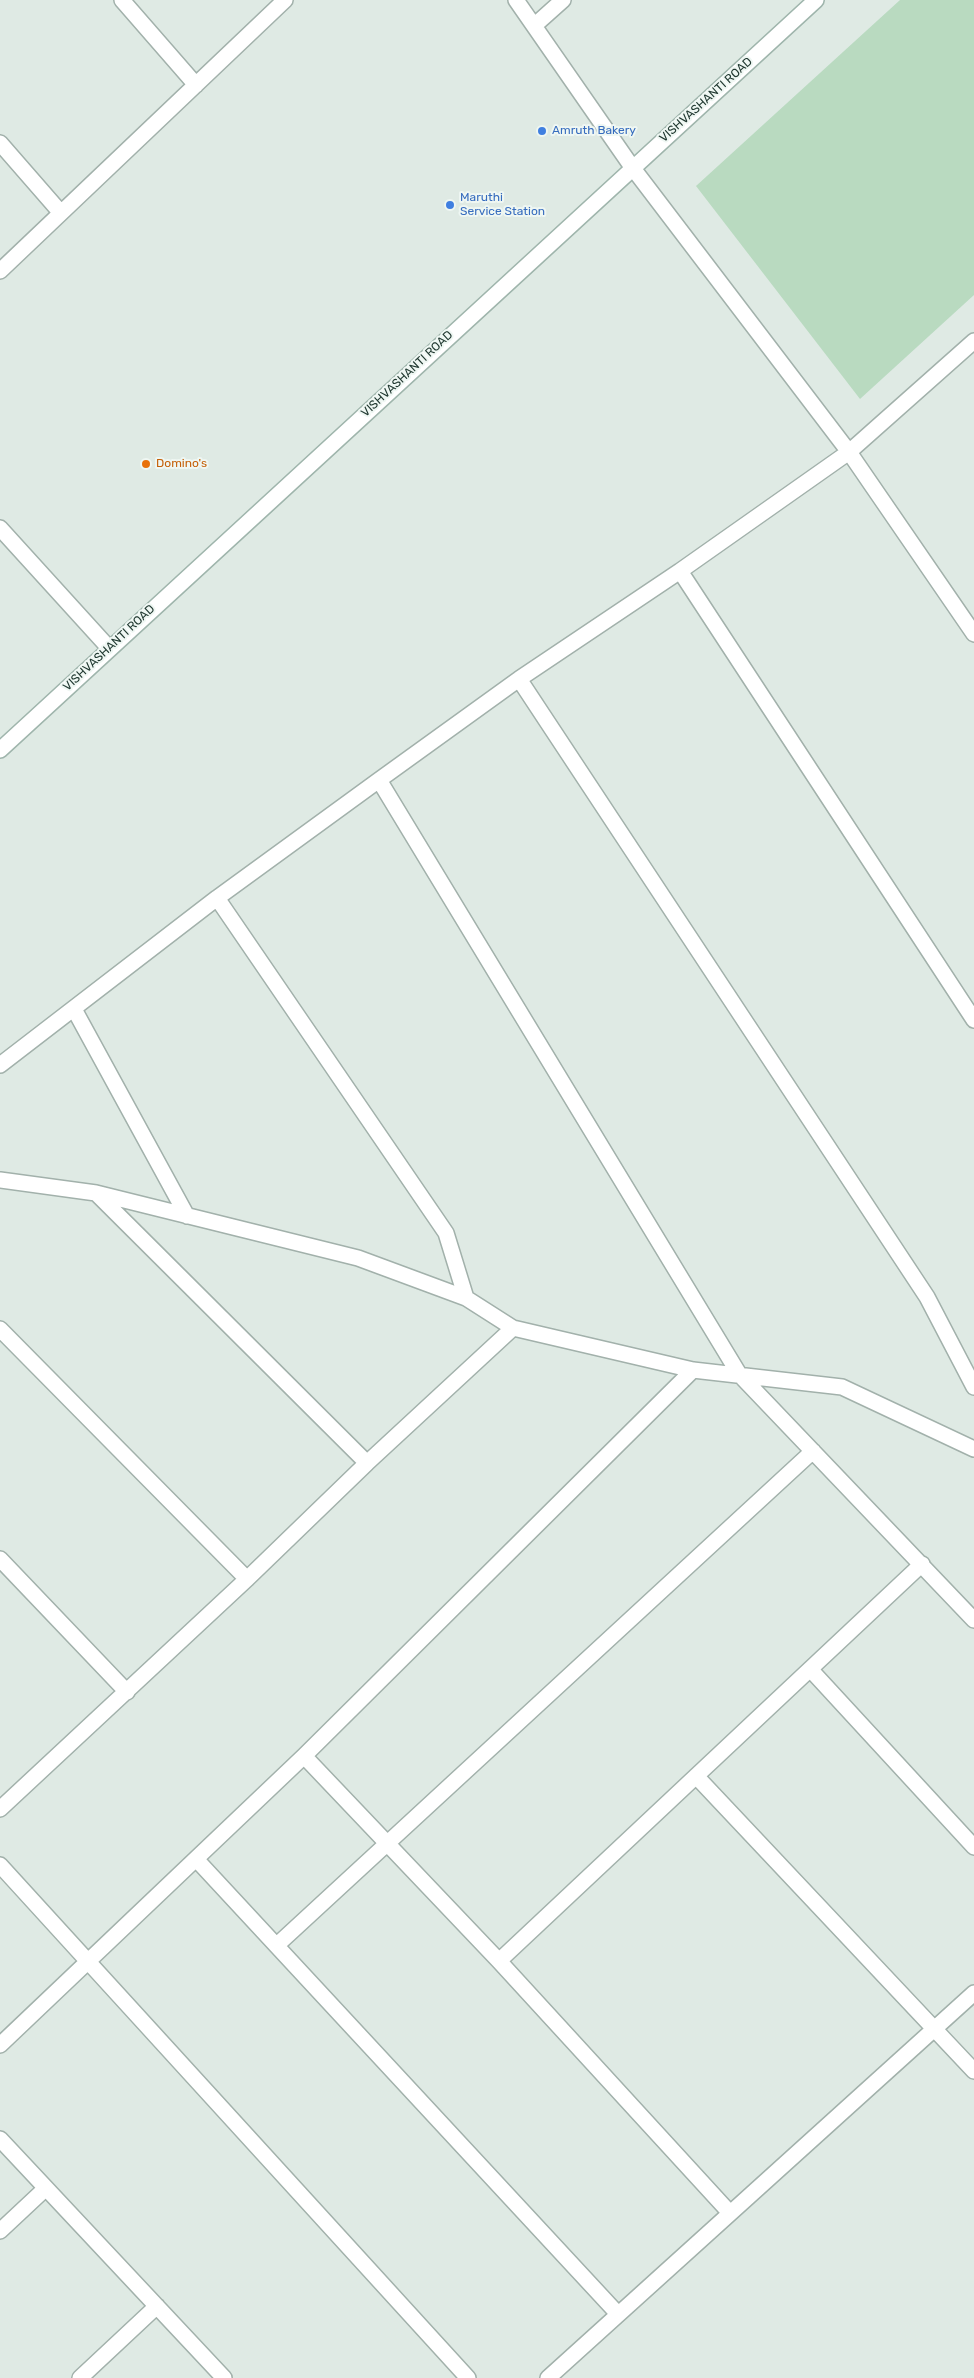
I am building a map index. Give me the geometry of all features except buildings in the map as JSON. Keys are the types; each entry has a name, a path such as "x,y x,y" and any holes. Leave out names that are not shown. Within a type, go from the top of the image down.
{"street":[{"path":"122,0 196,85"},
{"path":"0,271 285,0"},
{"path":"516,0 632,167 849,452 974,634"},
{"path":"535,25 563,0"},
{"name":"VISHVASHANTI ROAD","path":"0,750 108,648 816,0"},
{"path":"0,142 61,213"},
{"path":"0,1065 217,898 379,780 519,679 680,571 849,452 974,342"},
{"path":"0,528 108,648"},
{"path":"680,571 974,1020"},
{"path":"519,679 927,1297 974,1387"},
{"path":"379,780 739,1374 974,1620"},
{"path":"217,898 446,1232 466,1298"},
{"path":"74,1009 187,1216"},
{"path":"0,1180 96,1193 358,1258 466,1298 514,1328 693,1370 842,1387 974,1449"},
{"path":"96,1193 367,1462"},
{"path":"0,1809 247,1579 367,1462 514,1328"},
{"path":"0,1329 247,1579"},
{"path":"0,2045 304,1756 693,1370"},
{"path":"277,1945 813,1452"},
{"path":"0,1559 127,1692"},
{"path":"499,1961 922,1564"},
{"path":"810,1669 974,1847"},
{"path":"304,1756 499,1961 730,2213"},
{"path":"696,1776 974,2071"},
{"path":"196,1859 618,2314"},
{"path":"0,1865 468,2378"},
{"path":"548,2378 974,1993"},
{"path":"0,2139 224,2378"},
{"path":"0,2231 46,2188"},
{"path":"80,2378 157,2306"}],"green space":[{"path":"900,0 974,0 974,295 860,399 696,186"}],"place":[{"name":"Amruth Bakery","path":"542,131"},
{"name":"Maruthi Service Station","path":"450,205"},
{"name":"Domino's","path":"146,464"}]}
